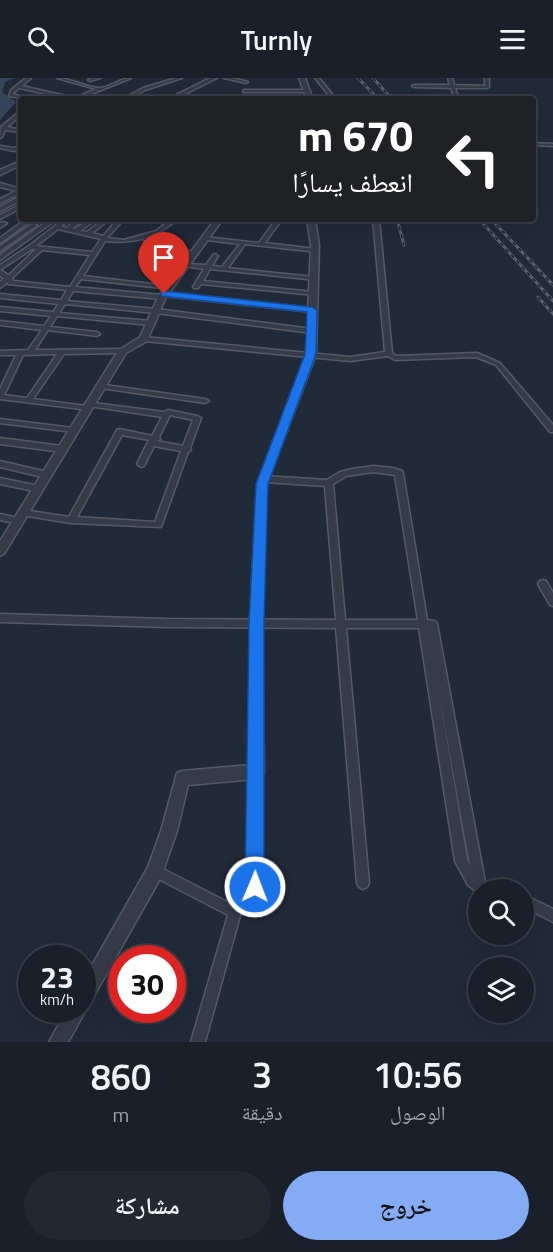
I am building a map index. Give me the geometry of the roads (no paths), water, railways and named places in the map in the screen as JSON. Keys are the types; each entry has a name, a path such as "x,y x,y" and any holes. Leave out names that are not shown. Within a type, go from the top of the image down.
{"street":[{"path":"18,97 10,95 29,78"},
{"path":"82,78 108,85"},
{"path":"90,80 97,78"},
{"path":"82,96 129,78"},
{"path":"164,78 176,84"},
{"path":"132,96 180,78"},
{"path":"177,96 214,78"},
{"path":"226,78 246,82"},
{"path":"302,78 309,96"},
{"path":"317,78 332,96"},
{"path":"450,78 456,96"},
{"path":"414,86 487,87 487,78"},
{"path":"58,81 69,79 79,84 99,88"},
{"path":"71,87 79,84"},
{"path":"18,86 61,96"},
{"path":"41,91 50,87"},
{"path":"56,95 64,91"},
{"path":"244,91 307,92"},
{"path":"0,137 3,128 18,116"},
{"path":"3,128 18,130"},
{"path":"536,144 552,145"},
{"path":"0,147 14,150 18,148"},
{"path":"0,173 18,164"},
{"path":"1,198 6,187"},
{"path":"1,198 18,193"},
{"path":"0,209 14,201 18,195"},
{"path":"1,198 14,201"},
{"path":"1,222 18,208"},
{"path":"0,233 16,222"},
{"path":"0,241 26,222"},
{"path":"0,258 50,222"},
{"path":"63,222 0,270 9,278 10,283 165,293 312,310"},
{"path":"68,229 77,222"},
{"path":"77,230 89,222"},
{"path":"89,233 103,222"},
{"path":"30,353 93,254 118,222"},
{"path":"150,233 162,222"},
{"path":"57,227 124,241 158,232 170,222"},
{"path":"144,339 165,293 217,222"},
{"path":"261,244 277,222"},
{"path":"255,887 256,623 264,479 310,354 316,251 310,222"},
{"path":"376,222 389,354"},
{"path":"0,249 34,225"},
{"path":"207,238 316,251"},
{"path":"146,239 195,254"},
{"path":"223,270 244,242"},
{"path":"31,247 93,254"},
{"path":"0,286 40,249"},
{"path":"215,256 197,284 313,294"},
{"path":"187,265 314,279"},
{"path":"79,277 165,293"},
{"path":"0,296 156,311 312,331"},
{"path":"0,309 150,323"},
{"path":"0,323 97,334"},
{"path":"0,551 123,351 144,339 350,359 389,354 395,358 477,356 498,364 553,430"},
{"path":"0,353 123,351"},
{"path":"28,400 62,352"},
{"path":"20,354 0,397 166,415"},
{"path":"0,373 11,373"},
{"path":"101,386 205,401"},
{"path":"0,517 158,525 197,418 168,412 141,464"},
{"path":"0,421 73,430"},
{"path":"71,520 120,432 187,450"},
{"path":"0,441 62,449"},
{"path":"0,464 47,476"},
{"path":"264,479 329,483 346,474 383,469 399,473 423,622"},
{"path":"0,481 39,489"},
{"path":"329,483 363,883"},
{"path":"543,584 553,602"},
{"path":"0,618 166,624 423,622 432,624 482,879"},
{"path":"96,976 155,871 169,831 182,778 257,772"},
{"path":"155,871 235,912 198,1042"},
{"path":"534,906 553,916"},
{"path":"58,1042 69,1023"}],"water":[{"path":"0,78 14,78 5,82 2,92 16,102 0,120"}],"railway":[{"path":"358,78 375,96"},
{"path":"373,78 389,96"},
{"path":"398,222 404,245"},
{"path":"482,222 553,301"},
{"path":"494,222 553,285"},
{"path":"538,297 553,314"}]}
